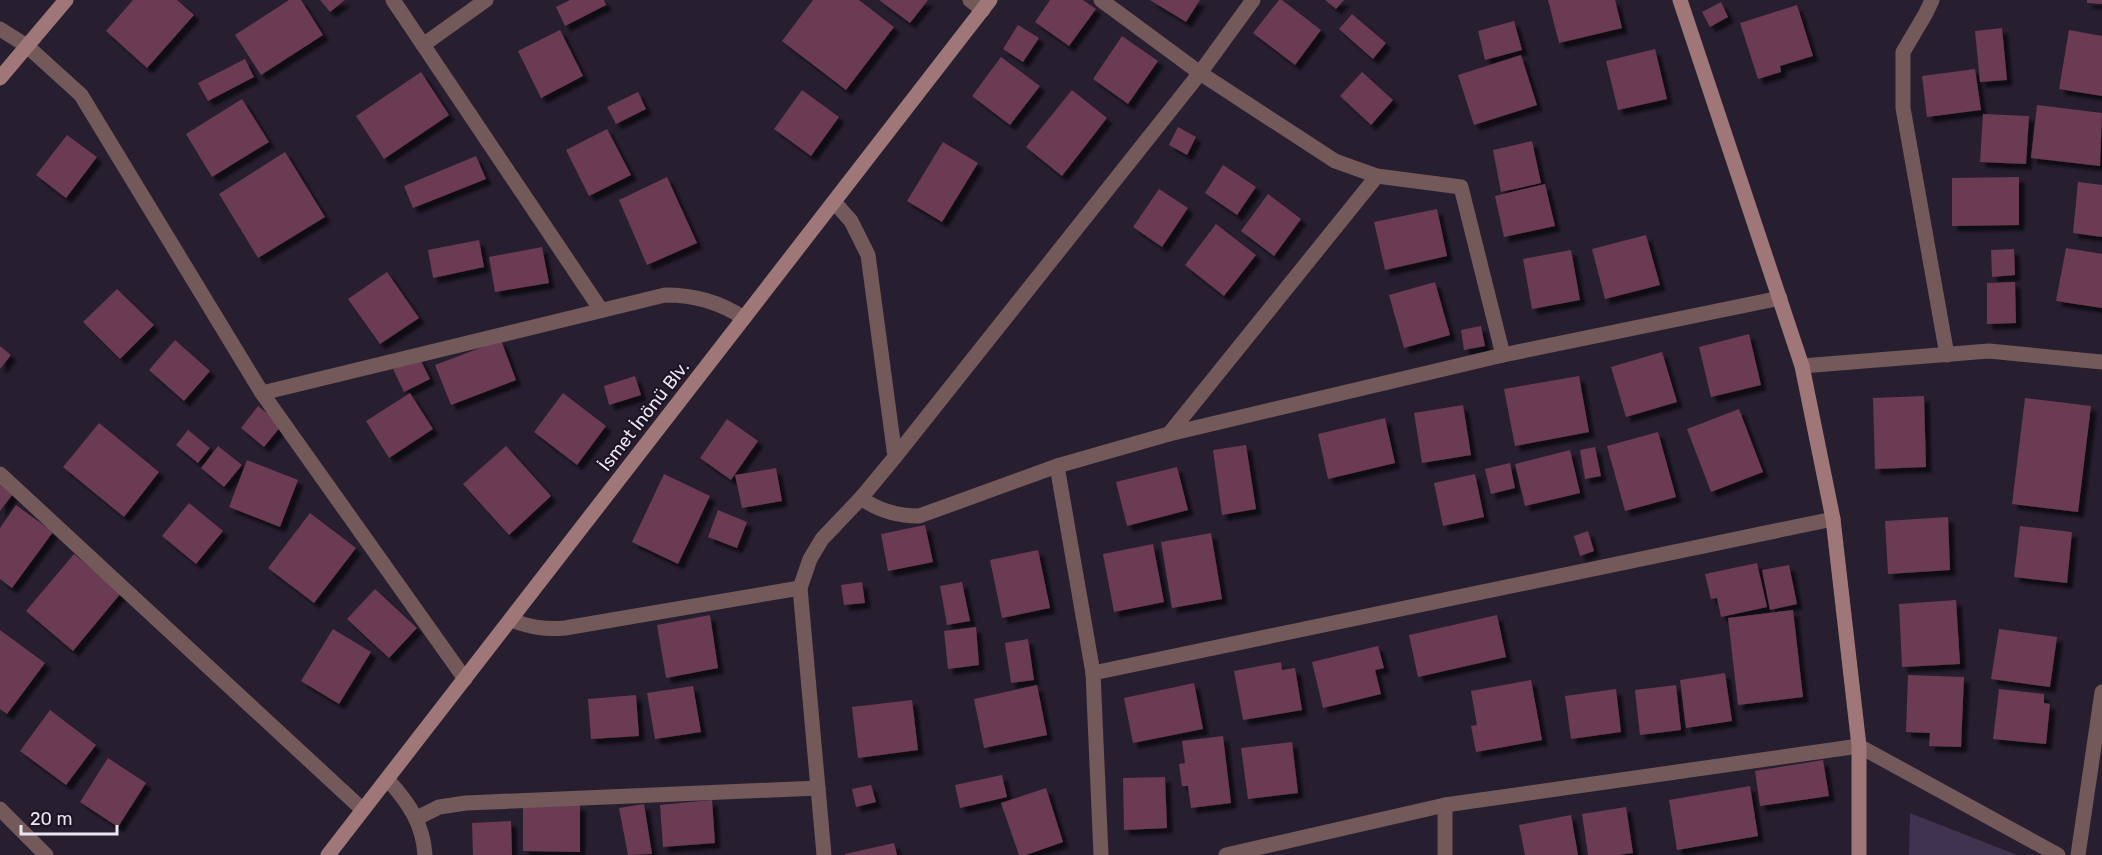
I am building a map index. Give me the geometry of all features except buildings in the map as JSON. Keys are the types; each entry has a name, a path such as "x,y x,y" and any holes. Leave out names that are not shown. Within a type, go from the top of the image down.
{"main road":[{"path":"0,78 66,0"},
{"path":"1680,0 1802,366 1833,519 1859,746 1859,855"},
{"name":"İsmet İnönü Blv.","path":"328,855 986,5"}],"street":[{"path":"393,0 601,310"},
{"path":"423,45 486,0"},
{"path":"970,0 986,5"},
{"path":"1101,0 1200,73 1335,161 1377,176 1461,187 1503,355"},
{"path":"824,855 800,588 810,560 822,539 896,457 1200,73 1253,0"},
{"path":"1932,0 1903,52 1903,108 1947,354"},
{"path":"0,29 27,46 81,95 262,393 465,679"},
{"path":"1169,434 1377,176"},
{"path":"835,203 851,221 868,255 896,457"},
{"path":"262,393 665,296 682,295 715,302 744,318"},
{"path":"861,498 887,512 904,516 919,516 1056,466 1169,434 1503,355 1780,298"},
{"path":"1802,366 1989,351 2102,362"},
{"path":"1056,466 1093,673 1101,855"},
{"path":"0,474 363,810"},
{"path":"1093,673 1833,519"},
{"path":"512,620 530,627 548,630 800,588"},
{"path":"2078,855 2102,692"},
{"path":"1226,855 1445,805 1859,746 2058,855"},
{"path":"388,780 407,801 417,818 424,840 425,855"},
{"path":"417,818 439,807 466,803 818,788"},
{"path":"1445,805 1445,855"},
{"path":"0,809 46,855"}],"shaded area":[{"path":"1910,813 2017,855 1909,855"}]}
